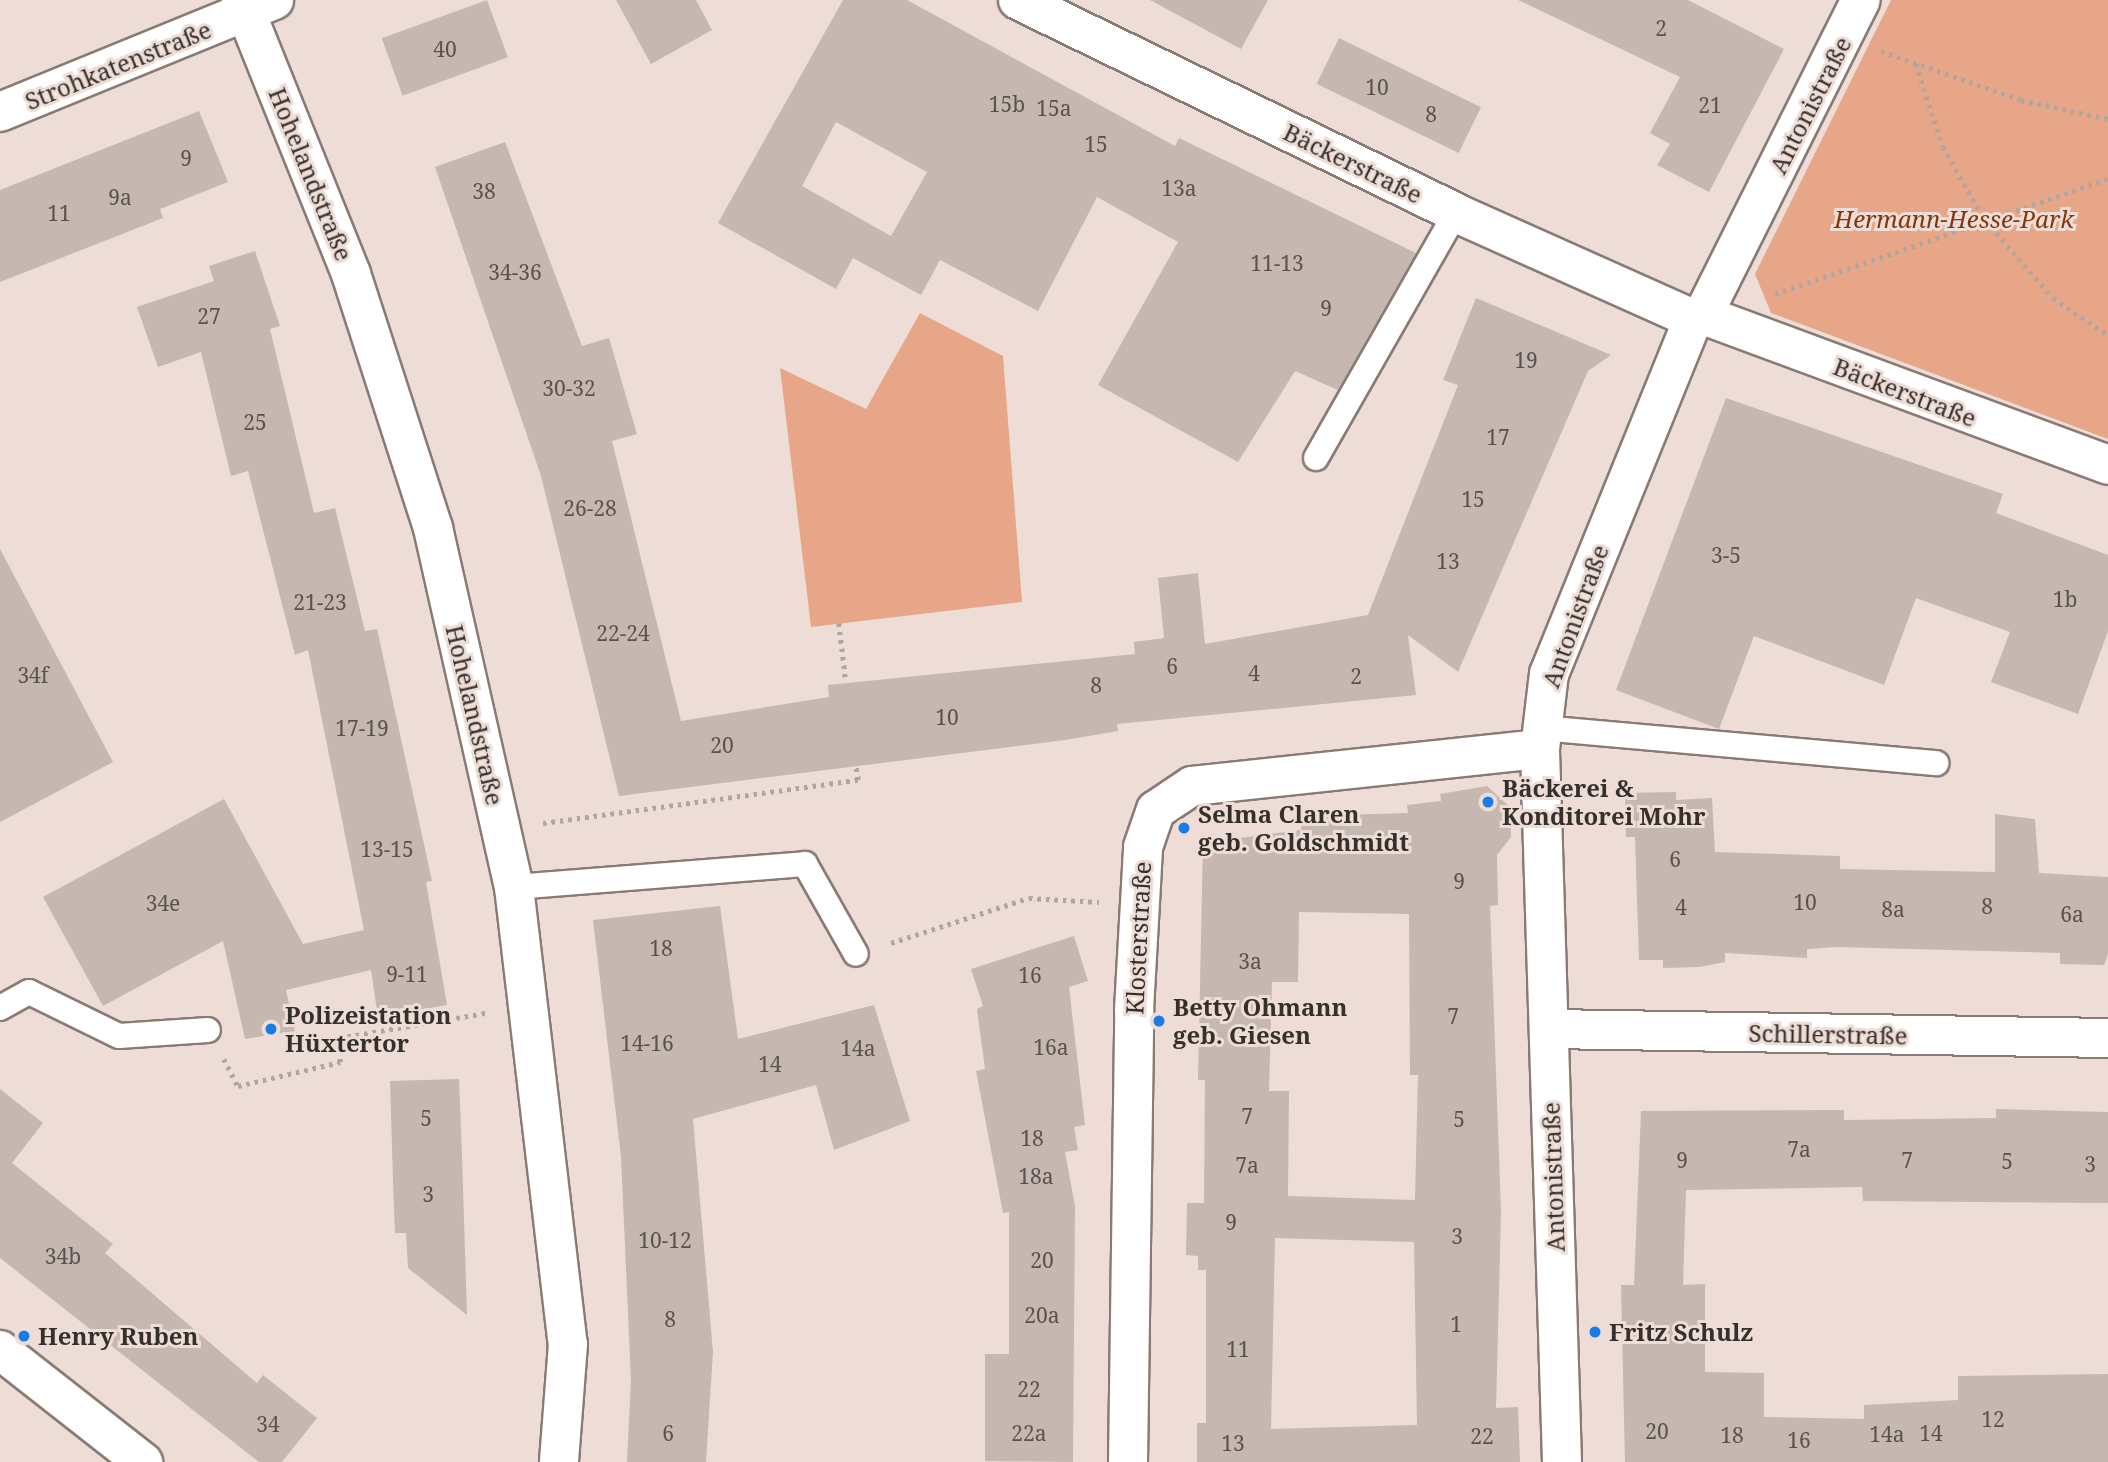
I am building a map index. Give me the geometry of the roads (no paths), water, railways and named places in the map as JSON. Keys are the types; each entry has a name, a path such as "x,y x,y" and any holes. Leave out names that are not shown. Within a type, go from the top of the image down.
{"street":[{"name":"Bäckerstraße","path":"1018,0 1456,213 1698,317 2108,465"},
{"name":"Antonistraße","path":"1562,1462 1541,739 1549,674 1698,317 1844,38 1859,1"},
{"name":"Strohkatenstraße","path":"0,112 254,4"},
{"name":"Hohelandstraße","path":"254,4 351,274 433,528 514,887 568,1344 559,1462"},
{"name":"Klosterstraße","path":"1128,1462 1139,904 1143,847 1156,810 1192,786 1541,739"},
{"name":"Schillerstraße","path":"1549,1029 2108,1038"},
{"path":"0,1350 143,1462"}],"lane":[{"path":"1317,458 1456,213"},
{"path":"1541,739 1936,763"},
{"path":"514,887 804,864 856,954"},
{"path":"0,1008 29,992 119,1036 208,1030"}],"place":[{"name":"Bäckerei & Konditorei Mohr","path":"1488,802"},
{"name":"Selma Claren geb. Goldschmidt","path":"1184,828"},
{"name":"Betty Ohmann geb. Giesen","path":"1159,1021"},
{"name":"Polizeistation Hüxtertor","path":"271,1029"},
{"name":"Fritz Schulz","path":"1595,1332"},
{"name":"Henry Ruben","path":"24,1336"}],"park label":[{"name":"Hermann-Hesse-Park","path":"1954,219"}]}
